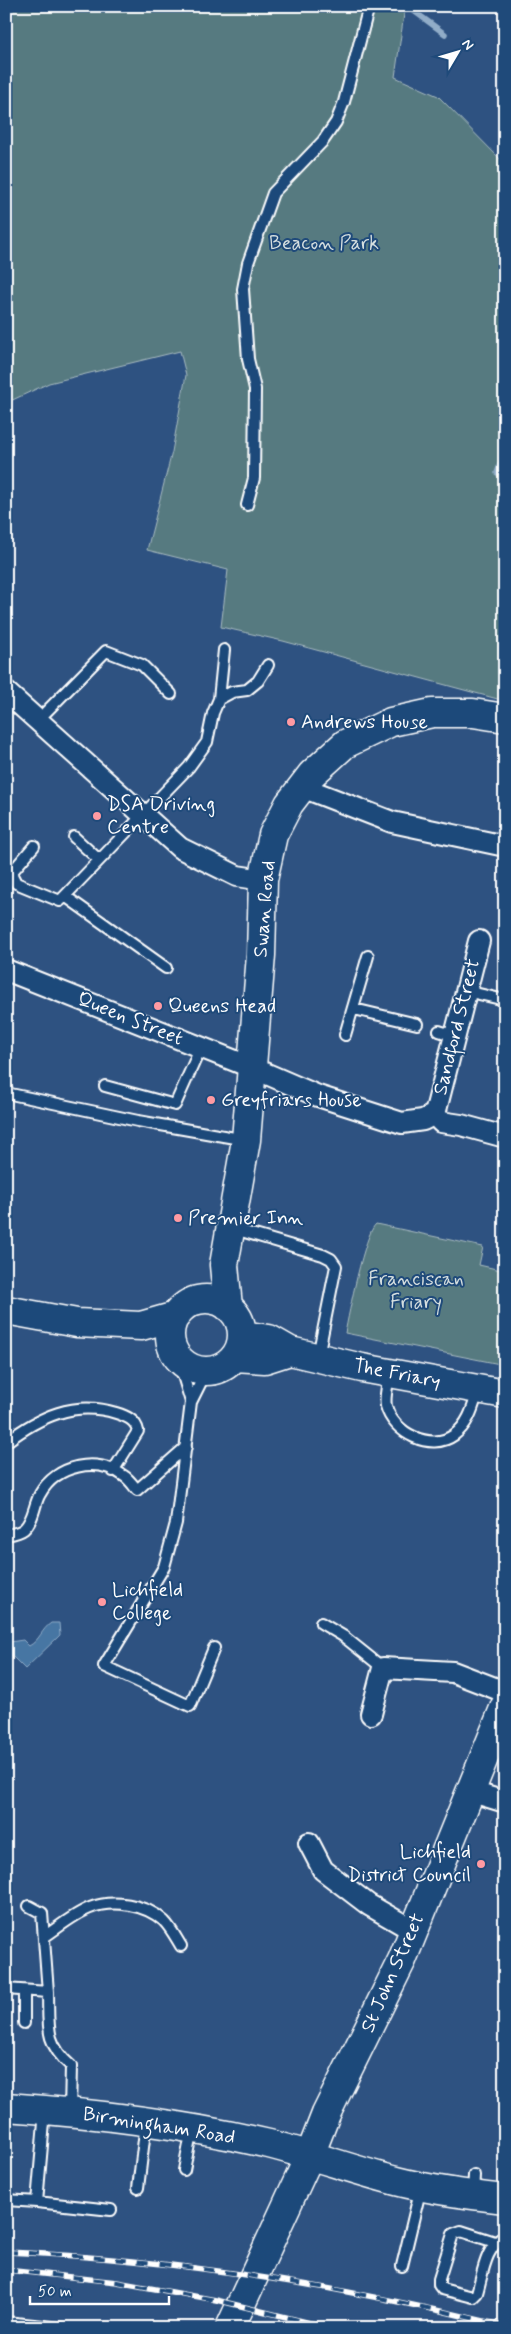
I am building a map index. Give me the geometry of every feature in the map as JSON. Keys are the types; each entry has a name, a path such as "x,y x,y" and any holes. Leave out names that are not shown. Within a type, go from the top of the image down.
{"street":[{"path":"6,692 180,848 237,876 263,880"},
{"name":"Swan Road","path":"228,1308 224,1264 246,1140 253,1068 263,880 273,835 289,804 312,774 345,744 391,722 432,713 473,713 505,718"},
{"path":"302,787 392,822 505,846"},
{"name":"Sandford Street","path":"480,941 466,991 447,1034 435,1114 441,1122 461,1125 505,1137"},
{"name":"Queen Street","path":"6,970 253,1068"},
{"name":"Sandford Street","path":"253,1068 318,1096 402,1123 423,1120 435,1114"},
{"name":"Swan Road","path":"180,1329 224,1264"},
{"path":"206,1300 218,1302 228,1308 238,1319 238,1346 218,1369 206,1372 198,1370 185,1365 180,1329 206,1300"},
{"path":"6,1310 77,1323 180,1329"},
{"name":"The Friary","path":"238,1346 269,1338 290,1351 389,1373 492,1392"},
{"path":"371,1714 383,1668 453,1672 505,1692"},
{"name":"St John Street","path":"230,2328 310,2155 326,2114 402,1960 505,1706"},
{"path":"469,1791 505,1802"},
{"path":"309,1843 323,1870 369,1906 414,1930"},
{"name":"Birmingham Road","path":"6,2108 57,2111 192,2128 310,2155 397,2181 421,2186 474,2185 505,2198"}],"lane":[{"path":"247,505 254,478 255,389 248,359 243,289 248,263 273,194 322,141 336,122 344,102 369,6"},
{"path":"34,846 11,872 12,878 16,883 60,901 189,767 207,742 213,713 219,699 224,650"},
{"path":"37,721 106,651 142,665 172,694"},
{"path":"219,699 232,692 247,690 258,681 268,665"},
{"path":"74,837 99,860"},
{"path":"65,896 166,968"},
{"path":"345,1036 368,956"},
{"path":"466,991 505,1000"},
{"path":"354,1009 416,1024"},
{"path":"105,1086 175,1105 201,1047"},
{"path":"6,1093 138,1121 246,1140"},
{"path":"230,1228 323,1255 331,1259 336,1266 317,1357"},
{"path":"180,1329 191,1402 176,1523 164,1567 104,1666 190,1706 214,1648"},
{"path":"191,1402 206,1372"},
{"path":"389,1373 386,1404 391,1419 402,1432 429,1440 443,1440 454,1435 492,1392"},
{"path":"6,1442 38,1420 55,1413 78,1408 108,1411 129,1418 137,1425 138,1431 113,1471"},
{"path":"6,1535 26,1528 41,1492 47,1483 58,1475 79,1466 101,1465 124,1476 137,1490 186,1447"},
{"path":"321,1623 343,1636 359,1651 383,1668"},
{"path":"44,1937 90,1908 107,1904 132,1906 164,1920 181,1946"},
{"path":"29,1906 42,1913 50,2038 58,2053 71,2066 57,2111 37,2202"},
{"path":"6,1989 48,1992"},
{"path":"24,1990 24,2023"},
{"path":"138,2188 146,2122"},
{"path":"184,2170 192,2128"},
{"path":"402,2266 421,2186"},
{"path":"6,2200 111,2210"},
{"path":"495,2242 461,2231 453,2234 439,2278 439,2285 442,2289 472,2297 477,2293 490,2250 495,2242 505,2236"},
{"path":"6,2322 62,2328"}],"green space":[{"name":"Beacon Park","path":"6,6 410,6 404,14 395,77 438,96 505,164 505,701 283,641 221,627 228,570 147,550 172,452 186,375 180,351 49,383 6,403"},
{"name":"Franciscan Friary","path":"376,1224 483,1247 479,1265 505,1271 505,1365 345,1333 362,1258 371,1231"}],"water":[{"path":"51,1623 59,1623 60,1635 25,1669 10,1654 10,1642 23,1640 29,1646 36,1641"}],"waterway":[{"path":"407,6 445,34"},
{"path":"497,473 505,451"}],"railway":[{"path":"6,2252 132,2261 257,2277 382,2299 505,2326"},
{"path":"6,2270 117,2282 216,2300 331,2328"}],"place":[{"name":"Andrews House","path":"291,722"},
{"name":"DSA Driving Centre","path":"97,816"},
{"name":"Queens Head","path":"158,1006"},
{"name":"Greyfriars House","path":"211,1100"},
{"name":"Premier Inn","path":"178,1218"},
{"name":"Lichfield College","path":"102,1602"},
{"name":"Lichfield District Council","path":"481,1864"}]}
